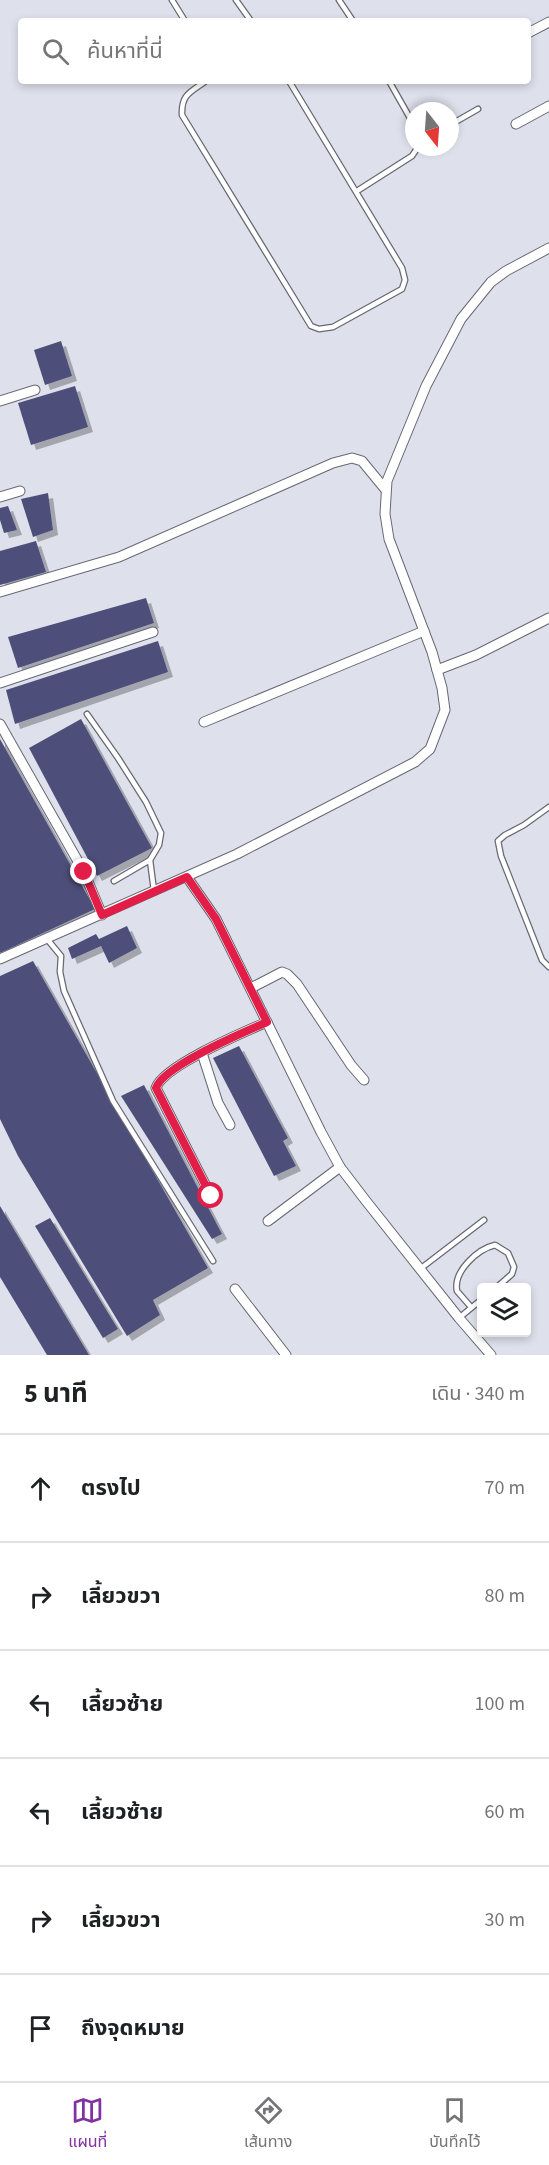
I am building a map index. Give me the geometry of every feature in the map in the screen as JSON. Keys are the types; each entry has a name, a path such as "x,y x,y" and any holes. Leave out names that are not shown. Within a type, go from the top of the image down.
{"street":[{"path":"531,31 549,22"},
{"path":"516,124 549,106"},
{"path":"0,959 154,892 283,831 415,762 430,749 445,710 442,688 424,631 389,539 385,514 385,489 426,386 461,319 476,298 499,276 549,248"},
{"path":"0,401 35,390"},
{"path":"0,592 119,557 333,462 352,458 362,461 385,489"},
{"path":"0,497 20,491"},
{"path":"437,670 476,655 549,618"},
{"path":"204,722 424,631"},
{"path":"0,683 153,632"},
{"path":"0,724 84,872 102,915"},
{"path":"187,877 216,919 341,1168 459,1318 491,1355"},
{"path":"251,988 282,972 287,974 297,984 351,1065 364,1080"},
{"path":"211,1196 156,1088 164,1076 202,1053 267,1022"},
{"path":"202,1053 218,1104 230,1125"},
{"path":"268,1221 341,1168"},
{"path":"235,1289 286,1355"}],"lane":[{"path":"172,0 183,18"},
{"path":"236,0 249,18"},
{"path":"339,0 351,18"},
{"path":"202,84 181,102 182,115 311,326 319,330 333,327 402,289 405,280 402,268 291,84"},
{"path":"391,84 405,109"},
{"path":"459,120 478,109"},
{"path":"357,191 411,156"},
{"path":"87,714 146,802 161,833 159,845 150,860 114,881"},
{"path":"549,807 498,841 501,856 542,960 549,967"},
{"path":"150,860 154,892"},
{"path":"47,939 61,956 60,972 64,991 113,1101 213,1261"},
{"path":"420,1269 484,1220"},
{"path":"471,1307 458,1291 456,1286 458,1277 485,1247 495,1245 508,1253 514,1268 512,1274 501,1283"},
{"path":"459,1318 477,1303"}],"building":[{"path":"61,341 72,376 45,385 34,350"},
{"path":"75,386 88,427 31,445 18,403"},
{"path":"48,493 53,530 33,537 21,499"},
{"path":"8,506 17,530 4,533 0,520 0,508"},
{"path":"36,541 46,572 0,585 0,551"},
{"path":"146,598 154,623 18,668 8,637"},
{"path":"158,641 168,672 15,724 6,690"},
{"path":"81,719 152,848 97,876 29,748"},
{"path":"0,739 95,909 0,953"},
{"path":"127,926 137,948 109,963 101,946 72,959 68,948 96,934 99,939"},
{"path":"33,961 208,1268 153,1300 160,1315 127,1336 18,1156 0,1119 0,976"},
{"path":"239,1046 288,1138 283,1141 296,1166 274,1176 213,1058"},
{"path":"144,1085 222,1234 212,1239 121,1096"},
{"path":"0,1206 89,1355 47,1355 0,1277"},
{"path":"50,1218 118,1329 103,1338 35,1226"}],"route":[{"path":"84,872 102,915 187,877 216,919 267,1022 188,1060 164,1076 156,1088 211,1196"}]}
